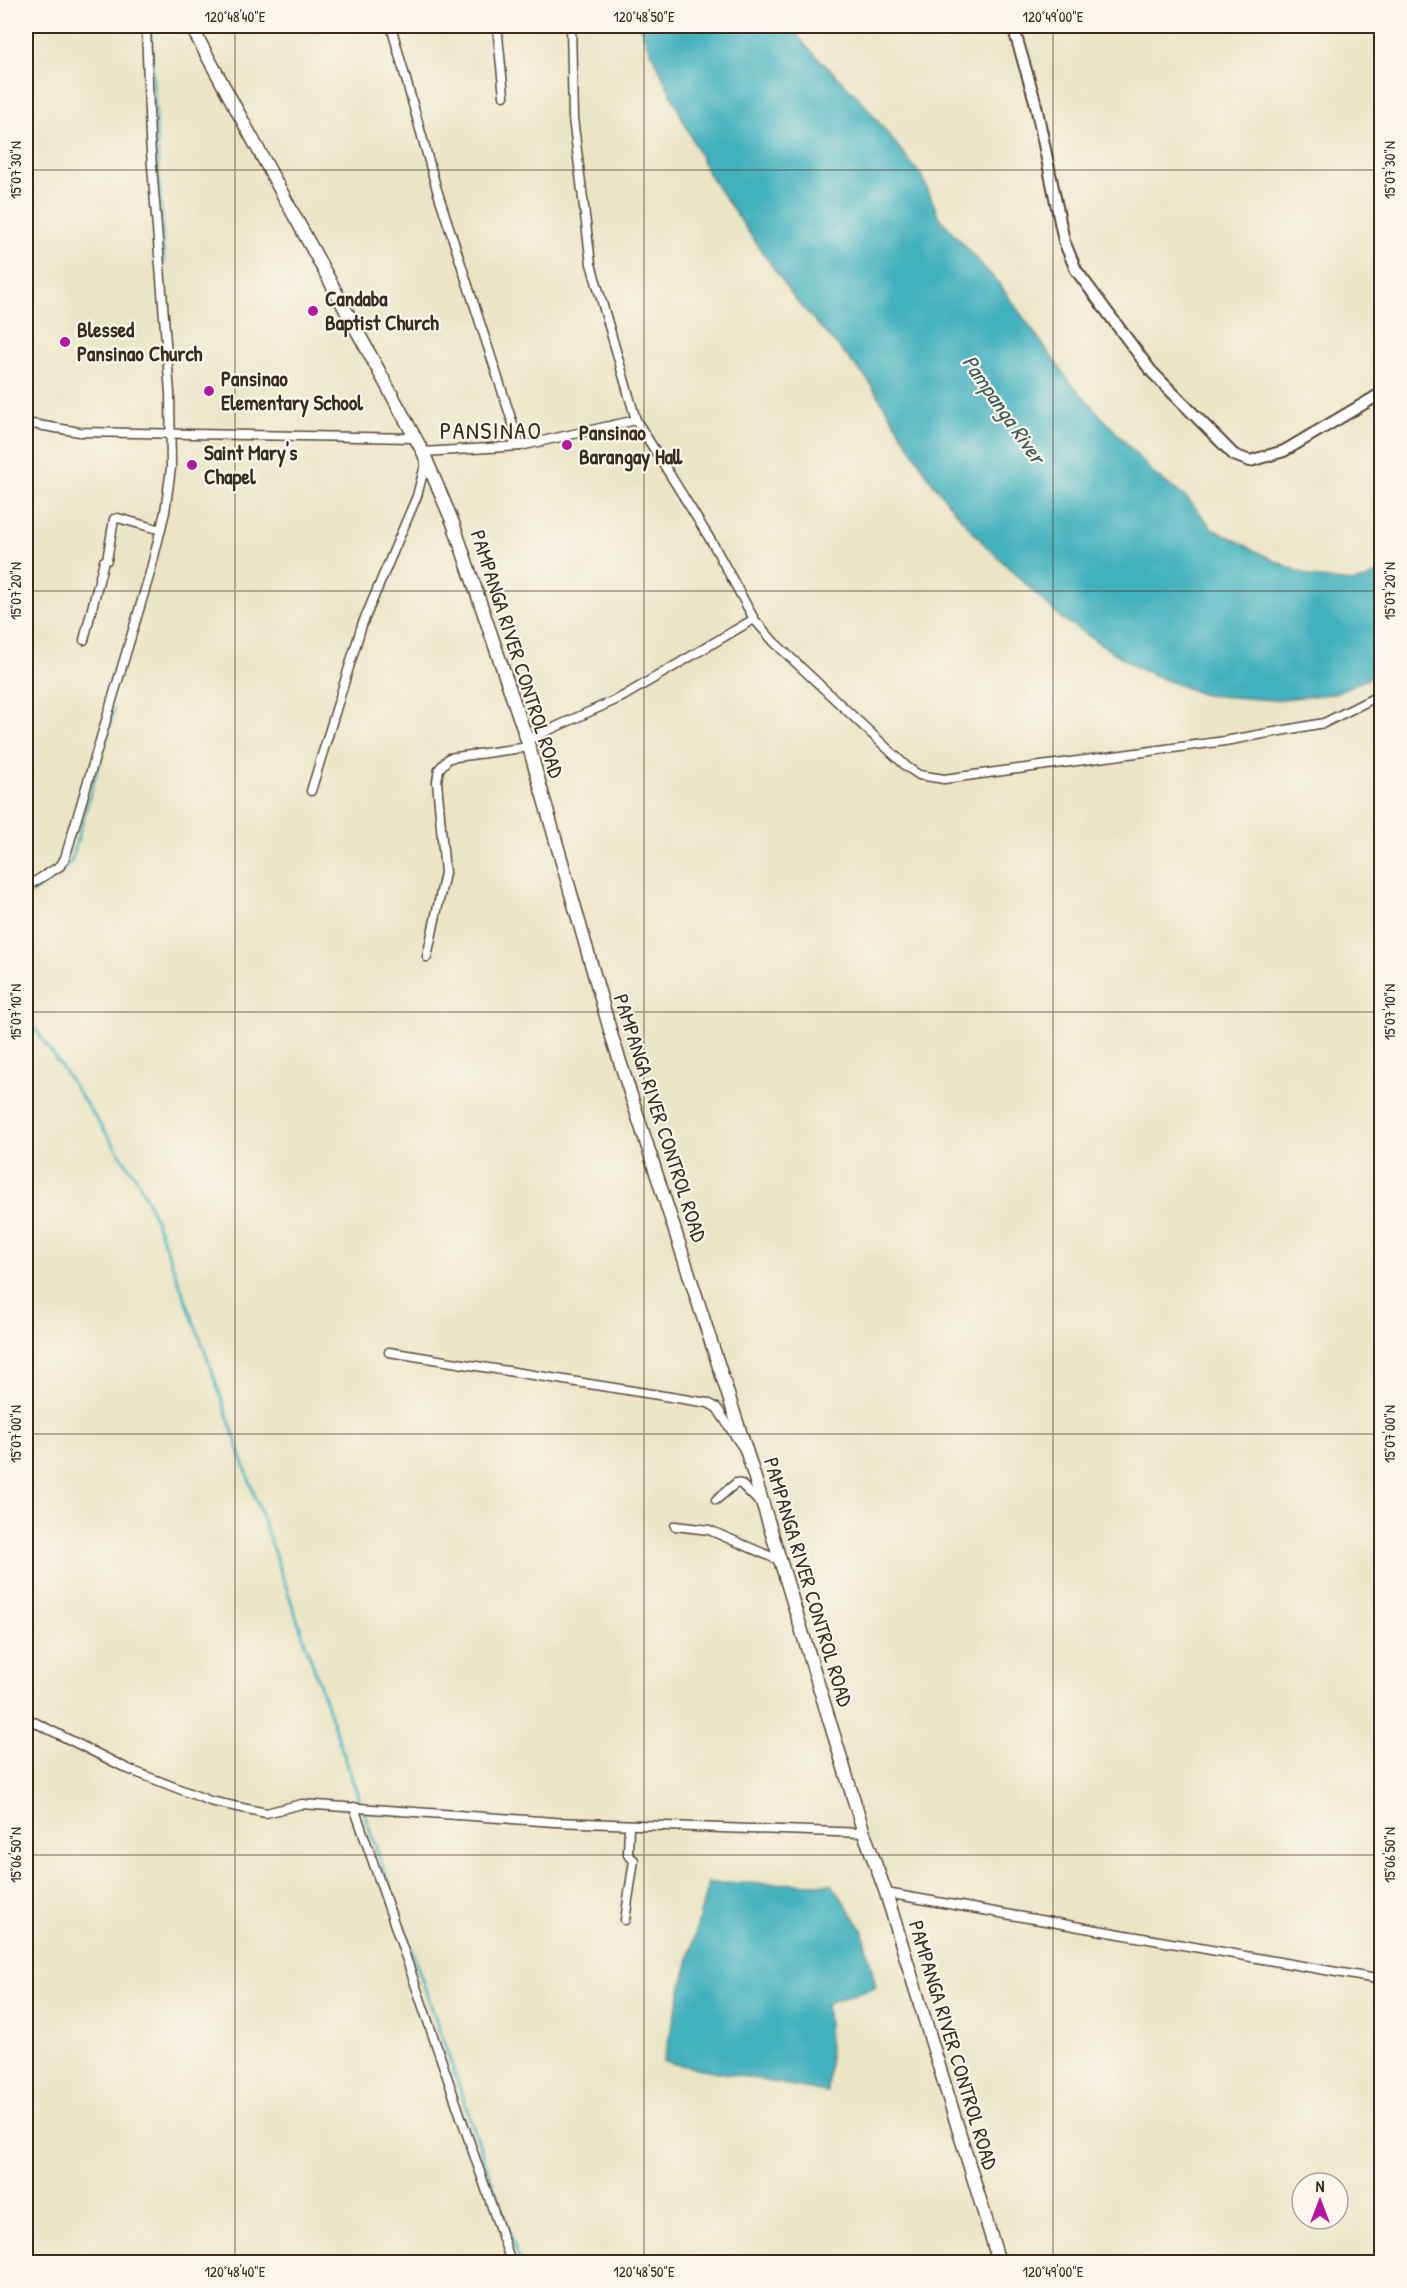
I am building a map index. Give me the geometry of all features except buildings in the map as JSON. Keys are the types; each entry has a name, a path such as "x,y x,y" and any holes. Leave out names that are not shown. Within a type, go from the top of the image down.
{"main road":[{"name":"PAMPANGA RIVER CONTROL ROAD","path":"190,26 424,456 453,523 528,743 612,1036 749,1459 864,1833 886,1893 999,2262"}],"street":[{"path":"26,887 60,866 65,858 161,530 171,468 165,315 150,140 146,26"},
{"path":"391,26 437,190 520,446"},
{"path":"497,26 504,96"},
{"path":"571,26 573,118 591,264 636,420 713,544 754,619 774,642 907,767 919,775 933,779 1225,741 1324,723 1382,694"},
{"path":"1012,26 1035,101 1064,241 1076,270 1152,371 1234,455 1250,461 1284,451 1382,393"},
{"path":"311,791 362,624 417,496 424,456 520,446 636,420"},
{"path":"26,423 80,432 414,438"},
{"path":"84,640 104,561 107,560 114,519 118,518 161,530"},
{"path":"427,957 446,873 438,781 439,769 449,758 501,753 528,743 622,697 754,619"},
{"path":"389,1352 708,1403 717,1408 749,1459"},
{"path":"716,1500 736,1483 741,1484 764,1507"},
{"path":"675,1526 709,1530 781,1561"},
{"path":"1382,1590 1382,1595"},
{"path":"26,1718 128,1769 210,1801 266,1813 294,1805 354,1807 555,1822 864,1833"},
{"path":"354,1807 511,2262"},
{"path":"625,1920 634,1860 628,1856 629,1825"},
{"path":"886,1893 1382,1980"}],"water":[{"name":"Pampanga River","path":"639,26 791,26 805,45 860,99 923,178 939,217 1000,285 1069,381 1154,474 1188,499 1212,528 1273,560 1312,577 1351,582 1365,580 1381,570 1381,673 1332,694 1273,700 1204,695 1139,669 1061,618 984,544 954,510 932,482 868,380 795,299 709,175"},
{"path":"708,1883 832,1884 862,1929 876,1987 826,2003 830,2049 827,2092 663,2062"}],"waterway":[{"path":"150,26 164,263"},
{"path":"26,897 57,876 71,862 114,709"},
{"path":"26,1015 137,1179 153,1214 205,1351 360,1802"},
{"path":"364,1813 520,2262"}],"place":[{"name":"Candaba Baptist Church","path":"313,311"},
{"name":"Blessed Pansinao Church","path":"65,342"},
{"name":"Pansinao Elementary School","path":"209,391"},
{"name":"Pansinao Barangay Hall","path":"567,445"},
{"name":"Saint Mary's Chapel","path":"192,465"}],"district":[{"name":"PANSINAO","path":"491,431"}]}
